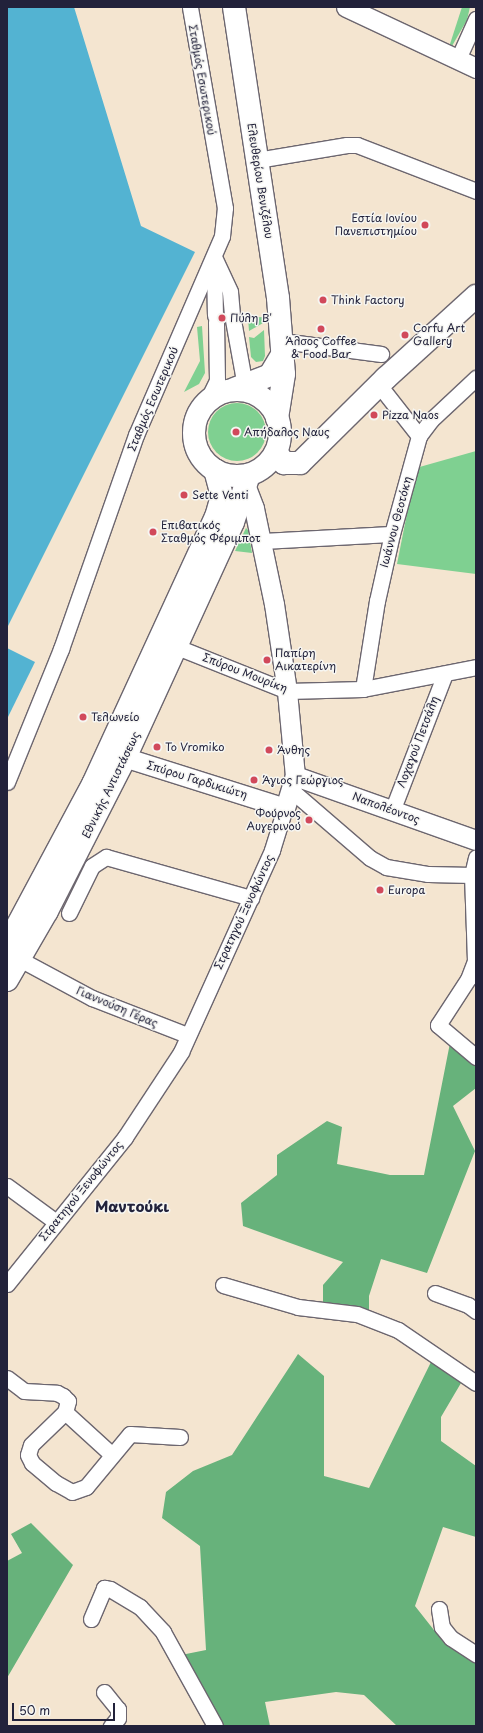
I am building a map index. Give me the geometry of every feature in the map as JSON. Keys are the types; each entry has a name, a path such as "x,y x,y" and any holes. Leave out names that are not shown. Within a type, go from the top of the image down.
{"main road":[{"name":"Ελευθερίου Βενιζέλου","path":"234,7 278,298 284,383 277,418"},
{"path":"276,452 279,460 284,463 300,463 379,385 476,296"},
{"path":"239,388 258,395 268,403 277,418 280,431 276,452 265,466 247,479 215,470 202,459 195,441 196,422 206,404 220,393 239,388 270,376 282,348"},
{"name":"Εθνικής Αντιστάσεως","path":"7,980 11,952 74,859 117,755 168,643 220,506 222,496 215,470"},
{"name":"Εθνικής Αντιστάσεως","path":"168,643 233,522 247,479"}],"street":[{"name":"Σταθμός Εσωτερικού","path":"7,782 61,649 136,435 222,236 225,208 190,7"},
{"path":"346,7 476,68"},
{"path":"458,60 476,19"},
{"path":"257,160 346,145 357,145 476,191"},
{"path":"214,257 230,292 239,388"},
{"path":"206,404 217,380 219,367 215,318 214,257"},
{"path":"282,348 381,354"},
{"name":"Ιωάννου Θεοτόκη","path":"363,689 372,625 392,534 419,436 430,420 476,378"},
{"path":"379,385 419,436"},
{"name":"Στρατηγού Ξενοφώντος","path":"7,1284 125,1136 181,1052 187,1035 272,850 291,791 287,691 261,541 247,479"},
{"path":"261,541 392,534"},
{"name":"Σπύρου Μουρίκη","path":"168,643 287,691 363,689 444,674 476,666"},
{"name":"Λοχαγού Πετσάλη","path":"392,810 444,674"},
{"name":"Σπύρου Γαρδικιώτη","path":"117,755 291,791"},
{"path":"291,791 378,863 416,873 472,874"},
{"name":"Ναπολέοντος","path":"291,791 392,810 476,840"},
{"path":"69,913 74,859 114,857 251,898"},
{"path":"476,857 472,874 475,961 468,979 438,1025 476,1057"},
{"name":"Γιαννούση Γέρας","path":"11,952 92,998 187,1035"},
{"path":"7,1186 56,1222"},
{"path":"223,1285 298,1307 357,1314 398,1330 476,1383"},
{"path":"435,1293 468,1305 476,1311"},
{"path":"7,1378 24,1391 58,1393 68,1401 65,1412 31,1445 28,1455 32,1463 56,1483 72,1492 78,1492 86,1486 111,1454 130,1434 180,1437"},
{"path":"65,1412 111,1454"},
{"path":"91,1619 104,1588 110,1589 140,1607 163,1632 215,1726"},
{"path":"439,1609 439,1619 447,1632 476,1654"},
{"path":"104,1692 118,1709 118,1718 111,1726"}],"green space":[{"path":"462,7 470,7 467,20 452,46 450,44"},
{"path":"263,317 263,323 249,331 248,318"},
{"path":"202,326 205,373 199,384 184,392 200,361 197,327"},
{"path":"264,330 265,356 263,361 256,362 251,357 249,337 254,338"},
{"path":"231,403 243,403 258,411 266,426 266,438 258,453 243,461 231,461 216,453 208,438 208,426 216,411"},
{"path":"476,451 476,574 397,564 416,468"},
{"path":"246,528 248,530 252,553 235,551"},
{"path":"450,1043 476,1063 476,1088 453,1106 475,1151 427,1273 381,1259 369,1296 369,1316 323,1305 323,1285 343,1262 243,1226 241,1203 277,1175 277,1155 327,1121 342,1127 337,1164 390,1175 424,1175"},
{"path":"298,1354 324,1376 324,1476 369,1488 431,1362 461,1383 441,1417 441,1441 476,1466 476,1537 443,1527 415,1606 441,1639 476,1658 476,1726 397,1726 364,1695 336,1692 265,1702 270,1726 221,1726 181,1655 206,1650 200,1546 162,1518 166,1492 193,1471 232,1455"},
{"path":"31,1523 73,1565 7,1678 7,1561 22,1553 11,1534"}],"water":[{"path":"7,7 74,7 141,226 195,252 7,628"},
{"path":"7,648 35,662 7,719"}],"place":[{"name":"Εστία Ιονίου Πανεπιστημίου","path":"425,225"},
{"name":"Think Factory","path":"323,300"},
{"name":"Πύλη Β'","path":"222,318"},
{"name":"Άλσος Coffee & Food Bar","path":"321,329"},
{"name":"Corfu Art Gallery","path":"405,335"},
{"name":"Pizza Naos","path":"374,415"},
{"name":"Απήδαλος Ναυς","path":"236,432"},
{"name":"Sette Venti","path":"184,495"},
{"name":"Επιβατικός Σταθμός Φέριμποτ","path":"153,532"},
{"name":"Παπίρη Αικατερίνη","path":"267,660"},
{"name":"Τελωνείο","path":"83,717"},
{"name":"To Vromiko","path":"157,747"},
{"name":"Άνθης","path":"269,750"},
{"name":"Άγιος Γεώργιος","path":"254,780"},
{"name":"Φούρνος Αυγερινού","path":"309,820"},
{"name":"Europa","path":"380,890"}],"district":[{"name":"Μαντούκι","path":"132,1206"}]}
